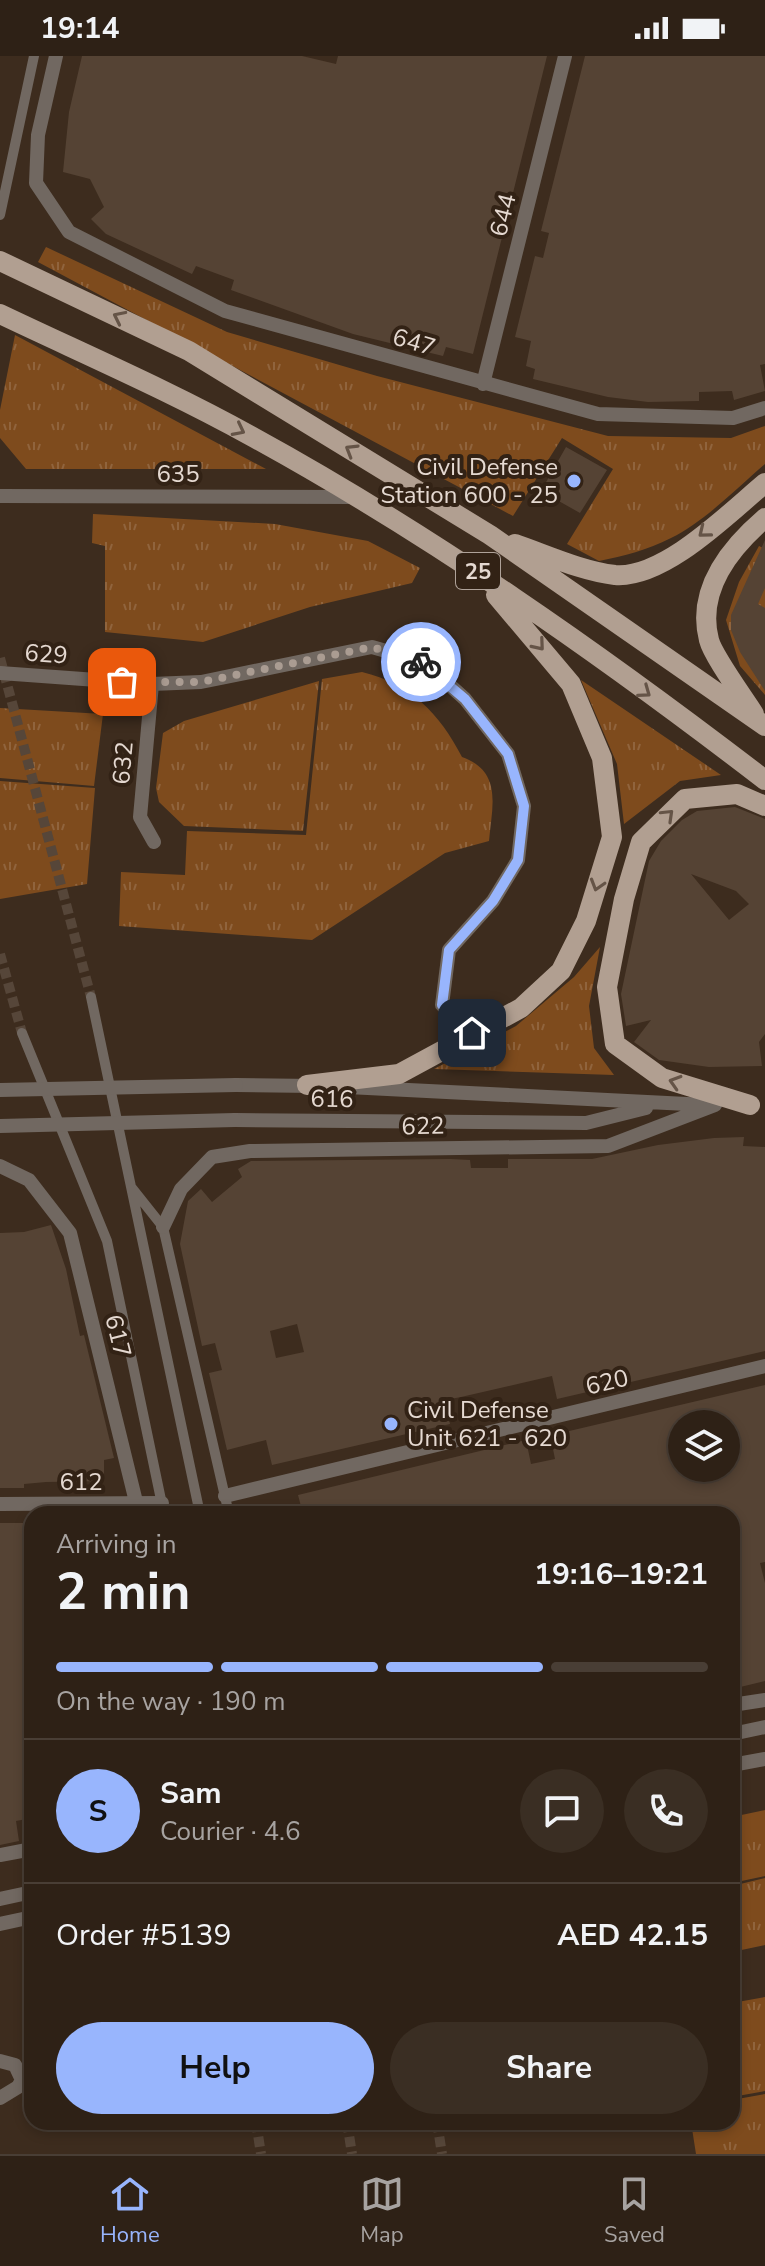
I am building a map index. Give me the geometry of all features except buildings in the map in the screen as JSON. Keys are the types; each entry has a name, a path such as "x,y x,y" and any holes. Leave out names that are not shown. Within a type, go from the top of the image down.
{"main road":[{"name":"25","path":"0,261 189,351 490,535 761,724"},
{"name":"25","path":"0,314 251,436 469,565 765,780"},
{"path":"490,535 587,569 617,575 640,572 669,559 765,483"},
{"path":"761,724 709,641 707,609 712,586 726,558 765,518"},
{"path":"307,1085 399,1074 521,1008 561,971 586,921 612,837 602,758 571,684 469,565"},
{"path":"757,1105 662,1078 615,1044 607,987 624,899 641,842 685,799 737,794 765,806"}],"street":[{"path":"0,215 34,56"},
{"name":"647","path":"56,56 38,135 36,183 69,232 225,311 598,414 733,418 765,408"},
{"name":"644","path":"483,384 565,56"},
{"name":"635","path":"0,496 356,497"},
{"name":"629","path":"0,673 152,684 201,682 372,647 424,662 465,699 508,754 524,806 518,860 493,901 449,950 442,1005 472,1033"},
{"name":"632","path":"152,684 140,817 154,842"},
{"path":"91,997 198,1506"},
{"path":"22,1033 107,1241 162,1506"},
{"name":"616","path":"0,1090 307,1085 662,1104 757,1105"},
{"name":"616","path":"0,1126 235,1120 586,1123 662,1104"},
{"name":"622","path":"163,1227 181,1189 212,1157 250,1151 608,1146 715,1105"},
{"name":"617","path":"0,1166 29,1180 70,1233 137,1506"},
{"path":"131,1187 163,1227 227,1506"},
{"name":"620","path":"225,1496 765,1366"},
{"name":"612","path":"0,1504 55,1506"},
{"path":"740,1704 765,1700"},
{"path":"740,1732 765,1727"},
{"path":"740,1764 765,1759"},
{"path":"0,1855 24,1850"},
{"path":"0,1899 24,1894"},
{"path":"0,1924 24,1919"},
{"path":"0,2061 15,2065 22,2080 18,2087 0,2098"}],"green space":[{"path":"46,247 227,332 377,376 608,436 731,438 765,426 765,464 720,504 683,531 644,549 599,561 567,544 613,469 562,438 513,516 38,262"},
{"path":"15,335 266,469 26,469 0,438 0,410"},
{"path":"93,514 275,524 368,541 420,568 412,583 310,607 203,642 105,632 105,546 92,543"},
{"path":"759,546 765,549 765,695 740,666 726,620 739,582"},
{"path":"362,672 395,684 422,702 444,727 462,757 484,772 493,803 489,841 445,853 312,940 119,926 121,872 185,875 187,831 306,835 322,679"},
{"path":"581,680 721,775 680,781 624,824 617,764"},
{"path":"319,681 303,831 184,826 159,802 156,788 163,733 184,721"},
{"path":"0,708 103,714 94,786 0,778"},
{"path":"0,781 95,788 87,884 0,899"},
{"path":"600,947 589,1006 594,1048 614,1075 434,1069 516,1026 574,977"},
{"path":"765,1810 765,1876 740,1881 740,1815"},
{"path":"765,1878 765,1945 740,1950 740,1884"},
{"path":"765,1997 765,2091 740,2096 740,2002"},
{"path":"765,2094 765,2154 696,2154 692,2130 740,2130 740,2099"}],"tunnel":[{"path":"0,658 91,997"},
{"path":"0,954 22,1033"},
{"path":"257,2130 261,2154"},
{"path":"348,2130 352,2154"},
{"path":"438,2130 442,2154"}],"way so far":[{"path":"122,682 201,682 372,647 421,662"}],"place":[{"name":"Civil Defense Station 600 - 25","path":"574,481"},
{"name":"Civil Defense Unit 621 - 620","path":"391,1424"}],"route":[{"path":"421,662 465,699 508,754 524,806 518,860 493,901 449,950 442,1005 472,1033"}]}
